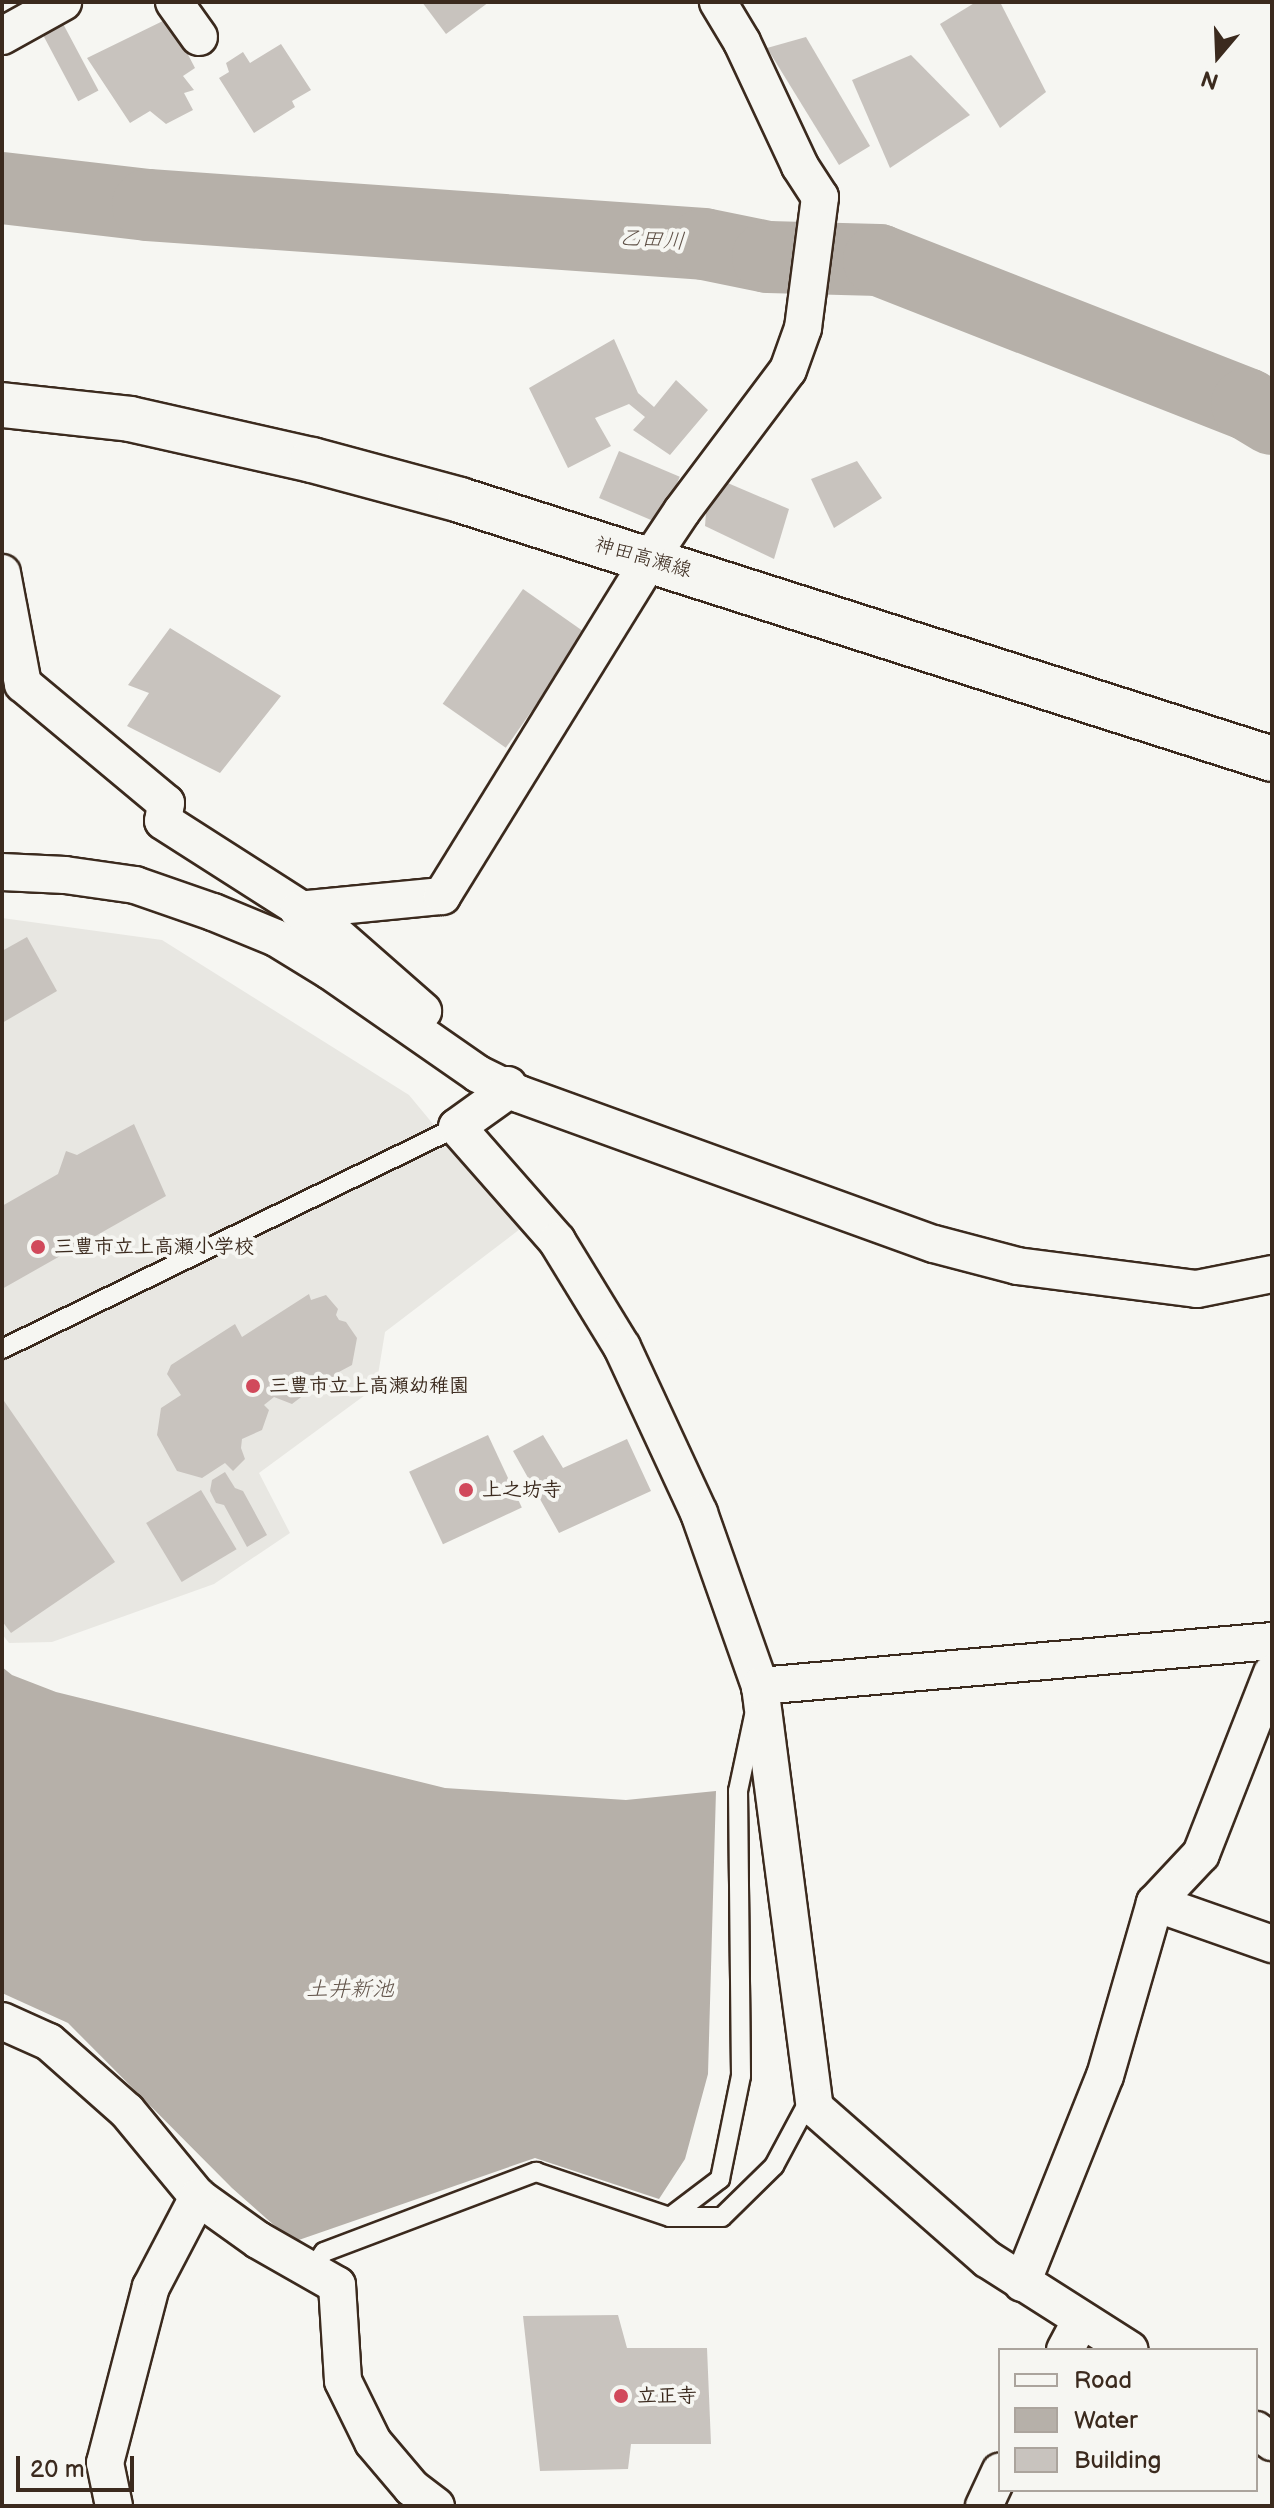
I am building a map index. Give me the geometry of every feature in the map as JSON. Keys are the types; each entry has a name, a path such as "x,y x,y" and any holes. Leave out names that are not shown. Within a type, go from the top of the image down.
{"main road":[{"name":"神田高瀬線","path":"2,405 130,419 312,460 460,500 648,562 689,570 1272,759"}],"street":[{"path":"2,36 63,2"},
{"path":"174,2 199,37"},
{"path":"298,910 442,896 648,562 788,370 803,328 820,197 800,166 742,42 718,2"},
{"path":"2,573 12,688 166,803 163,821 324,924 509,1087"},
{"path":"2,872 65,875 135,885 251,928 330,971 478,1074 934,1244 1017,1266 1197,1289 1272,1274"},
{"path":"509,1087 457,1127 557,1241 622,1347 699,1513 760,1686 815,2108 987,2259 1022,2283 1073,2335 1122,2348"},
{"path":"760,1686 1272,1641"},
{"path":"1022,2283 1105,2076 1155,1903 1201,1854 1272,1673"},
{"path":"1155,1903 1272,1944"},
{"path":"2,2021 49,2042 127,2111 198,2197 258,2240 337,2285 343,2381 373,2442 412,2488 436,2506"},
{"path":"114,2506 105,2463 147,2301 151,2287 198,2197"},
{"path":"984,2506 998,2476"}],"lane":[{"path":"2,1349 457,1127"},
{"path":"670,2217 720,2179 741,2076 738,1791 760,1686"},
{"path":"311,2270 324,2252 536,2172 670,2217 722,2217 774,2166 813,2092"}],"shaded area":[{"path":"2,918 162,940 409,1095 520,1229 385,1332 376,1387 259,1473 290,1533 214,1584 52,1642 9,1643 2,1634"}],"water":[{"name":"土井新池","path":"2,1667 12,1675 56,1692 445,1788 626,1800 716,1791 708,2074 685,2159 659,2199 535,2158 293,2242 232,2188 68,2023 2,1993"}],"building":[{"path":"422,2 489,2 446,34"},
{"path":"976,2 1000,2 1046,92 1000,128 940,24"},
{"path":"60,18 98,90 78,101 40,29"},
{"path":"169,18 195,68 183,76 194,90 184,93 193,110 166,124 150,111 130,123 87,58"},
{"path":"806,37 870,146 839,165 767,48"},
{"path":"281,44 311,90 292,101 295,107 254,133 219,78 229,72 226,63 243,52 250,63"},
{"path":"911,55 970,115 890,168 852,80"},
{"path":"614,339 638,393 654,407 676,380 708,410 670,455 633,430 645,417 629,404 595,418 611,446 568,468 529,388"},
{"path":"619,451 680,477 660,524 599,498"},
{"path":"857,461 882,498 834,528 811,479"},
{"path":"709,475 789,509 774,559 705,526"},
{"path":"523,589 586,633 506,748 443,704"},
{"path":"170,628 281,696 220,773 127,726 149,693 128,685"},
{"path":"27,937 57,991 2,1023 2,951"},
{"name":"三豊市立上高瀬小学校","path":"134,1124 166,1196 2,1289 2,1206 58,1174 66,1151 77,1155"},
{"name":"三豊市立上高瀬幼稚園","path":"309,1294 311,1300 326,1295 338,1309 336,1315 339,1320 346,1322 357,1338 352,1365 335,1374 339,1382 315,1394 309,1391 292,1404 274,1397 264,1405 269,1410 262,1430 242,1439 245,1459 233,1471 225,1463 202,1478 177,1471 157,1435 161,1408 181,1395 167,1374 171,1365 235,1324 242,1337"},
{"path":"2,1398 115,1562 11,1633 2,1621"},
{"name":"上之坊寺","path":"488,1435 522,1508 443,1544 409,1472"},
{"path":"543,1435 563,1468 627,1439 651,1491 559,1533 513,1451"},
{"path":"225,1472 235,1488 243,1491 267,1535 247,1547 224,1505 216,1503 210,1491 212,1480"},
{"path":"201,1490 237,1549 182,1582 146,1523"},
{"name":"立正寺","path":"618,2315 627,2348 707,2348 711,2444 631,2444 628,2469 540,2471 523,2316"}],"waterway":[{"name":"乙田川","path":"2,188 148,205 704,244 768,257 879,260 1247,404 1272,419"}],"place":[{"name":"三豊市立上高瀬小学校","path":"38,1247"},
{"name":"三豊市立上高瀬幼稚園","path":"253,1386"},
{"name":"上之坊寺","path":"466,1490"},
{"name":"立正寺","path":"621,2396"}]}
